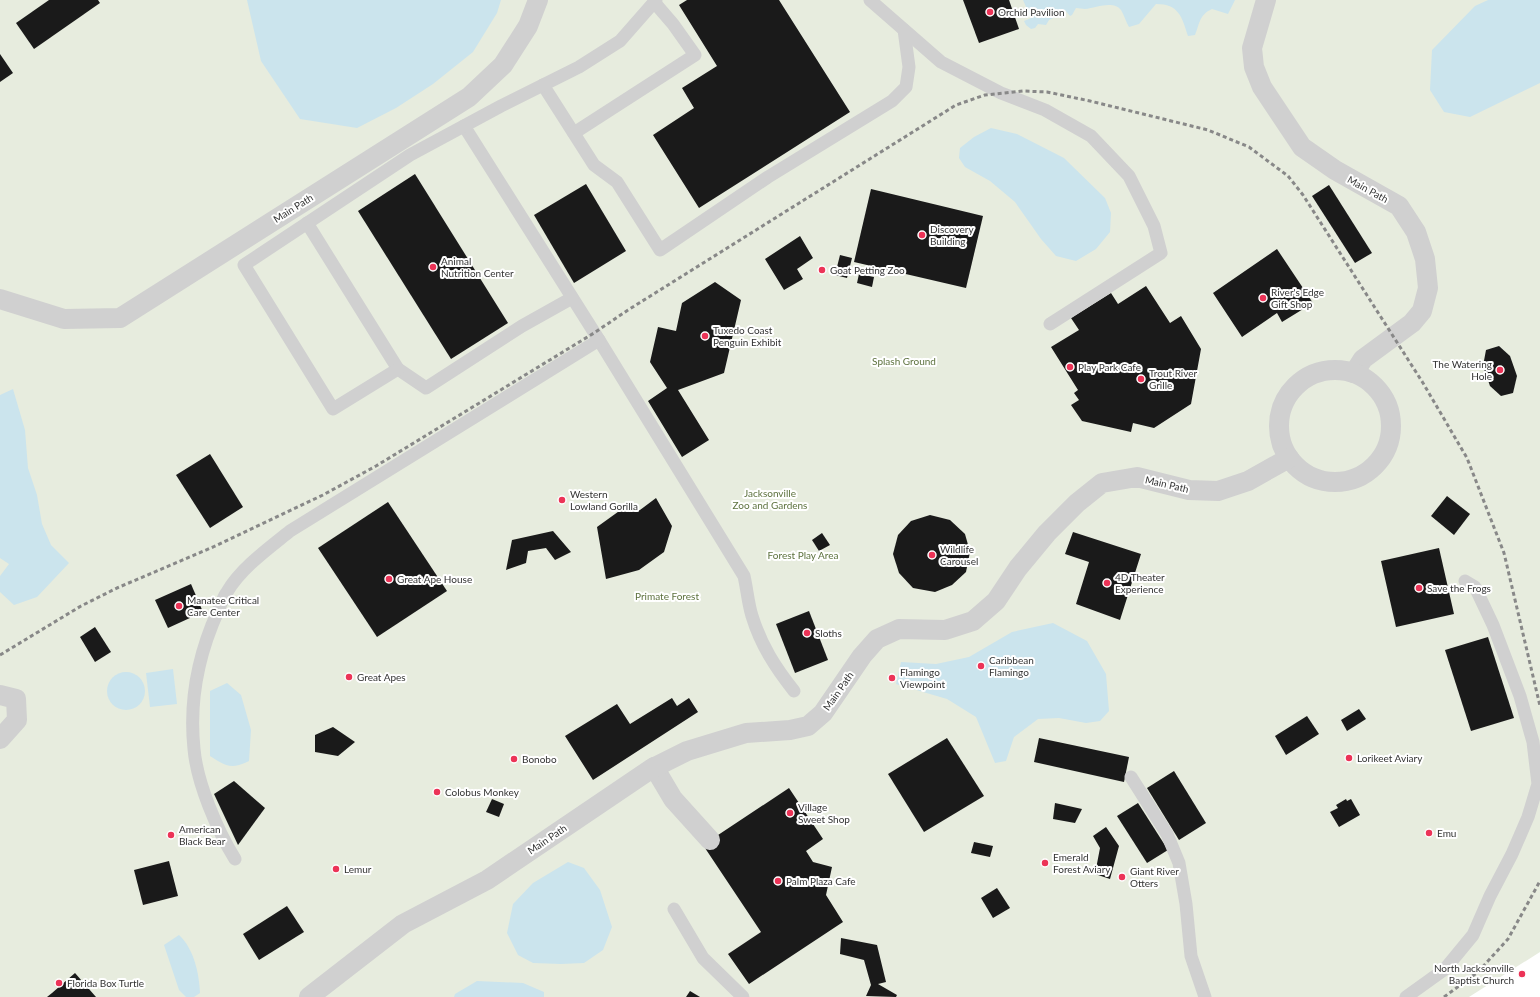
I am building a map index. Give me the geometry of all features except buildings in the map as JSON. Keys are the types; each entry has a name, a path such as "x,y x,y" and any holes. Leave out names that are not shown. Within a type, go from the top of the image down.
{"street":[{"name":"Main Path","path":"0,299 64,319 120,318 469,97 503,65 528,26 538,0"},
{"name":"Main Path","path":"1266,0 1252,48 1254,67 1262,87 1302,147 1335,170 1399,206 1416,232 1424,259 1428,288 1422,311 1412,323 1363,359 1354,372"},
{"path":"1337,369 1354,372 1370,381 1383,395 1390,413 1392,433 1386,451 1374,467 1358,478 1339,482 1320,480 1302,471 1289,458 1282,441 1279,424 1282,407 1290,391 1303,379 1319,372 1337,369"},
{"name":"Main Path","path":"309,997 403,924 487,880 654,767 687,751 746,733 790,730 808,726 823,713 862,656 877,640 899,629 945,630 973,621 996,601 1018,568 1047,533 1076,503 1102,483 1137,477 1189,490 1218,491 1248,481 1289,458"},
{"path":"0,695 16,699 16,720 0,739"},
{"path":"654,767 672,799 710,840"}],"lane":[{"path":"870,0 941,62 1001,93 1045,110 1091,136 1128,176 1154,226 1161,253 1050,324"},
{"path":"398,369 333,409 244,265 410,155 579,67 620,41 655,1 695,55 574,133"},
{"path":"543,85 594,166 617,182 660,250 768,177 892,102 906,87 909,67 904,30"},
{"path":"464,126 599,340 744,576 752,615 763,644 775,666 794,691"},
{"path":"307,223 398,369 426,388 522,326 572,298"},
{"path":"235,859 224,842 203,790 194,750 193,707 197,670 209,630 227,591 249,564 290,531 599,340"},
{"path":"1406,997 1445,969 1473,935 1490,896 1523,829 1538,784 1533,742 1520,696 1493,625 1475,586 1465,581"},
{"path":"1131,777 1167,834 1179,862 1186,904 1191,956 1205,997"},
{"path":"674,909 703,958 742,997"}],"green space":[{"name":"Jacksonville Zoo and Gardens","path":"0,0 1540,0 1540,952 1469,997 0,997"}],"water":[{"path":"247,0 501,0 497,13 473,52 433,84 396,108 357,128 300,119 261,61"},
{"path":"1023,0 1235,0 1228,14 1212,9 1208,11 1200,20 1195,35 1188,36 1184,23 1175,9 1170,6 1156,4 1139,24 1129,27 1118,7 1114,5 1104,5 1085,9 1076,8 1070,16 1065,10 1062,10 1056,13 1055,17 1049,20 1046,25 1038,24 1035,28 1031,29 1024,21 1031,18"},
{"path":"1488,0 1540,0 1540,83 1470,117 1444,112 1430,90 1432,50 1475,6"},
{"path":"991,128 1017,134 1064,158 1105,198 1111,213 1110,232 1096,249 1076,261 1056,256 1041,239 1015,202 990,181 965,167 959,158 960,148 974,137"},
{"path":"13,389 25,430 28,468 37,495 42,524 51,545 69,563 37,597 14,605 0,592 0,576 9,564 0,558 0,395"},
{"path":"1053,623 1087,641 1106,674 1109,711 1100,721 1086,723 1059,718 1038,719 1014,737 1006,761 995,763 976,717 947,699 896,684 901,662 936,664 969,657 1012,632"},
{"path":"173,669 177,704 150,707 146,673"},
{"path":"126,672 136,675 142,681 145,691 142,701 136,707 126,710 116,707 110,701 107,691 110,681 116,675"},
{"path":"227,683 241,695 251,730 249,761 233,766 229,766 210,756 210,691"},
{"path":"568,862 584,868 600,890 612,927 603,950 584,963 533,963 518,955 507,933 513,904 533,883"},
{"path":"179,935 192,954 197,970 200,993 194,997 186,997 179,990 164,945"},
{"path":"477,981 523,983 544,992 544,997 454,997 455,994"}],"railway":[{"path":"0,655 81,606 117,588 213,547 323,495 376,466 594,333 628,310 956,105 985,95 1023,91 1047,92 1090,101 1208,130 1249,147 1288,176 1303,195 1423,383 1467,458 1504,553 1540,706"},
{"path":"1444,997 1478,972 1508,939 1540,881"}],"place":[{"name":"Orchid Pavilion","path":"990,12"},
{"name":"Discovery Building","path":"922,235"},
{"name":"Animal Nutrition Center","path":"433,267"},
{"name":"Goat Petting Zoo","path":"822,270"},
{"name":"River's Edge Gift Shop","path":"1263,298"},
{"name":"Tuxedo Coast Penguin Exhibit","path":"705,336"},
{"name":"Play Park Cafe","path":"1070,367"},
{"name":"The Watering Hole","path":"1500,370"},
{"name":"Trout River Grille","path":"1141,379"},
{"name":"Western Lowland Gorilla","path":"562,500"},
{"name":"Wildlife Carousel","path":"932,555"},
{"name":"Great Ape House","path":"389,579"},
{"name":"4D Theater Experience","path":"1107,583"},
{"name":"Save the Frogs","path":"1419,588"},
{"name":"Manatee Critical Care Center","path":"179,606"},
{"name":"Sloths","path":"807,633"},
{"name":"Caribbean Flamingo","path":"981,666"},
{"name":"Great Apes","path":"349,677"},
{"name":"Flamingo Viewpoint","path":"892,678"},
{"name":"Lorikeet Aviary","path":"1349,758"},
{"name":"Bonobo","path":"514,759"},
{"name":"Colobus Monkey","path":"437,792"},
{"name":"Village Sweet Shop","path":"790,813"},
{"name":"Emu","path":"1429,833"},
{"name":"American Black Bear","path":"171,835"},
{"name":"Emerald Forest Aviary","path":"1045,863"},
{"name":"Lemur","path":"336,869"},
{"name":"Giant River Otters","path":"1122,877"},
{"name":"Palm Plaza Cafe","path":"778,881"},
{"name":"North Jacksonville Baptist Church","path":"1522,974"},
{"name":"Florida Box Turtle","path":"59,983"}],"park label":[{"name":"Splash Ground","path":"904,361"},
{"name":"Forest Play Area","path":"803,555"},
{"name":"Primate Forest","path":"667,596"}]}
